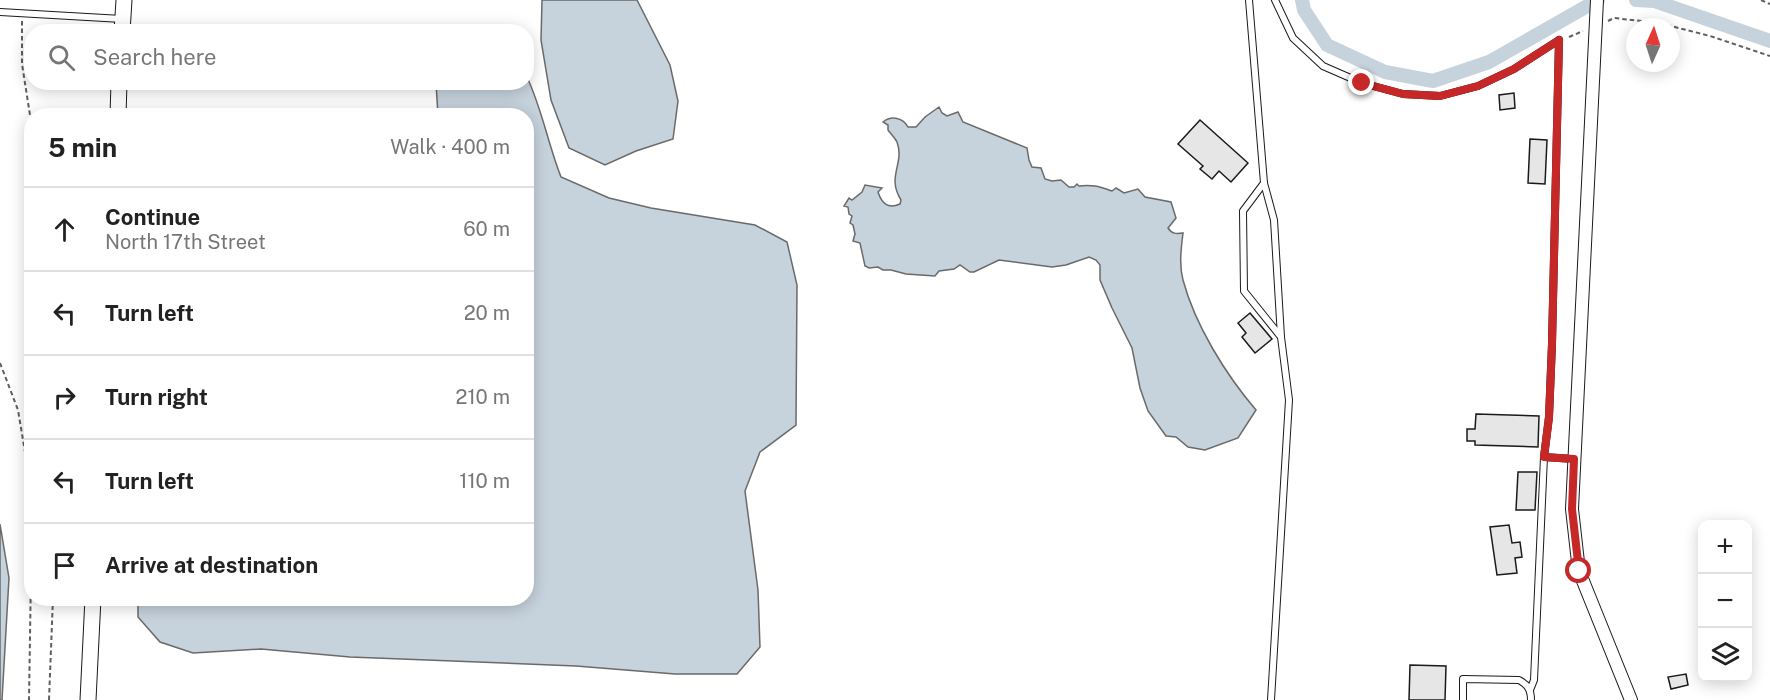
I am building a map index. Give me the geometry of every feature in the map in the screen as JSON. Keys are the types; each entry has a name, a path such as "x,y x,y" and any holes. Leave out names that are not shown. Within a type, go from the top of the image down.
{"street":[{"path":"122,24 124,0"},
{"path":"1596,5 1572,509 1579,571 1630,700"},
{"path":"118,108 119,90"},
{"path":"88,700 93,606"}],"lane":[{"path":"1248,0 1264,183 1274,220 1281,337 1289,400 1271,700"},
{"path":"1275,0 1293,38 1323,66 1362,83 1403,94 1440,96 1478,86 1514,69 1559,40"},
{"path":"0,12 113,24"},
{"path":"1531,700 1530,690 1534,680 1544,457 1549,417 1559,40"},
{"path":"1264,183 1243,211 1244,291 1281,337"},
{"path":"1544,457 1574,459"},
{"path":"1463,700 1463,679 1519,680 1530,690"}],"path":[{"path":"1761,0 1770,4"},
{"path":"22,14 24,80"},
{"path":"1559,40 1614,18 1659,23 1710,36 1770,57"},
{"path":"25,90 28,108"},
{"path":"0,363 18,410 24,442"},
{"path":"29,700 30,606"},
{"path":"49,700 53,606"}],"shaded area":[{"path":"542,0 637,0 670,65 678,101 673,139 636,151 605,165 569,148 551,100 541,40"},
{"path":"436,90 532,90 561,177 609,198 651,208 755,225 787,242 797,285 796,425 760,452 745,491 758,590 760,647 737,674 675,674 576,666 350,657 261,649 193,653 160,642 138,617 138,606 534,606 534,108 438,108"},
{"path":"939,107 947,116 958,112 963,122 1027,148 1032,167 1041,168 1045,179 1061,180 1069,187 1077,184 1112,191 1116,188 1124,193 1138,189 1145,197 1171,202 1176,218 1168,228 1174,233 1183,233 1182,274 1188,297 1213,349 1256,410 1238,438 1205,450 1188,447 1176,437 1166,436 1148,411 1140,388 1132,348 1100,280 1100,265 1096,260 1089,257 1052,267 999,260 974,272 960,265 954,269 939,271 935,276 906,274 865,266 860,243 853,241 855,234 853,225 850,223 852,216 849,214 848,207 844,206 849,198 852,200 862,192 865,185 882,188 878,192 881,200 889,206 900,204 901,200 895,184 899,150 897,142 888,130 888,125 883,122 897,118 908,127 916,127"},
{"path":"0,524 9,578 2,700 0,700"}],"building":[{"path":"1514,93 1515,108 1500,110 1499,95"},
{"path":"1200,120 1248,163 1231,182 1219,171 1212,179 1200,169 1203,166 1178,144"},
{"path":"1530,139 1547,140 1545,184 1528,183"},
{"path":"1250,313 1272,339 1255,353 1242,337 1246,333 1238,323"},
{"path":"1476,414 1539,416 1538,447 1475,445 1475,441 1467,441 1467,429 1475,429"},
{"path":"1518,472 1537,472 1535,510 1516,510"},
{"path":"1509,525 1512,543 1520,542 1522,557 1515,558 1517,573 1497,575 1490,527"},
{"path":"1410,665 1446,666 1445,700 1409,700"},
{"path":"1686,674 1688,685 1671,689 1668,677"}],"waterway":[{"path":"1302,0 1304,10 1327,45 1385,72 1433,81 1489,62 1598,0"},
{"path":"1636,0 1654,1 1770,41"}],"route":[{"path":"1362,83 1403,94 1440,96 1478,86 1514,69 1559,40 1552,344 1549,417 1544,457 1574,459 1572,509 1579,571"}]}
